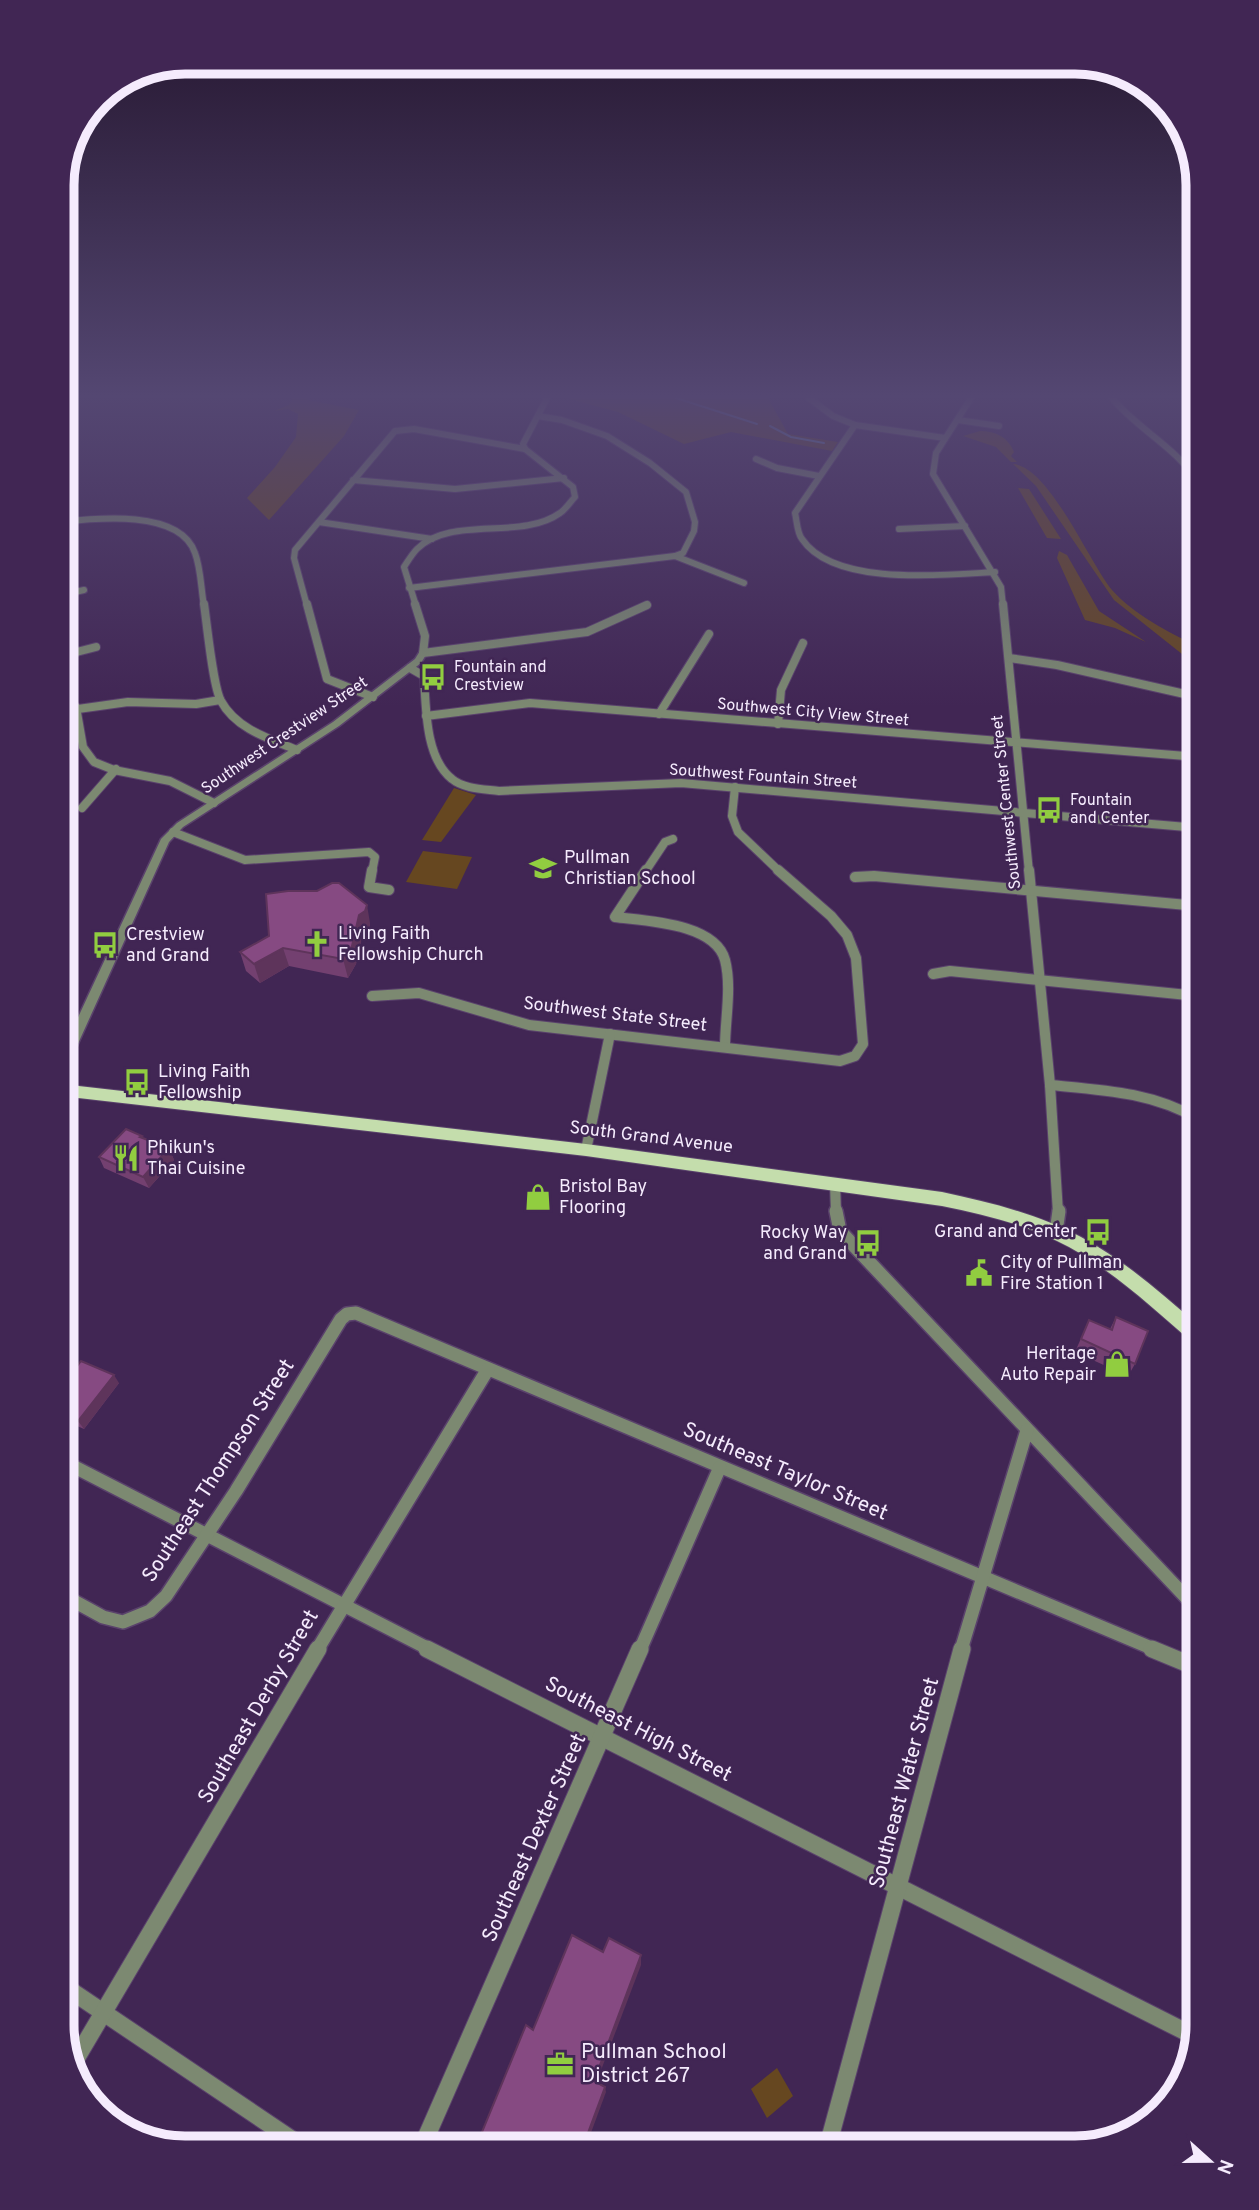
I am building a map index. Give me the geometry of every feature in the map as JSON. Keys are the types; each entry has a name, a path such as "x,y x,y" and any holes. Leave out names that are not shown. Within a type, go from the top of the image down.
{"main road":[{"name":"South Grand Avenue","path":"74,1091 586,1150 835,1183 965,1204 999,1212 1056,1232 1103,1260 1186,1326"}],"street":[{"path":"336,501 300,543 294,558 327,679 334,684 373,697"},
{"path":"573,501 570,507 557,516 540,522 453,533 432,539 408,556 404,567 425,636 423,653 587,632 647,605"},
{"path":"409,589 675,556 683,553 694,531 695,522 688,501"},
{"path":"803,501 795,513 794,526 800,538 828,560 848,568 873,574 995,572"},
{"name":"Southwest Center Street","path":"950,501 995,572 1001,587 1050,1085 1059,1208 1056,1232"},
{"path":"74,521 112,519 160,525 182,534 190,542 195,551 219,700 238,721 258,734 297,750"},
{"path":"319,522 432,539"},
{"path":"899,529 965,526"},
{"path":"675,556 744,583"},
{"path":"74,592 84,590"},
{"path":"659,714 709,634"},
{"path":"778,724 781,690 803,643"},
{"path":"74,653 96,648"},
{"name":"Southwest Crestview Street","path":"74,1039 165,841 173,832 373,697 410,668 423,653"},
{"path":"1009,658 1062,664 1119,681 1186,695"},
{"name":"Southwest Fountain Street","path":"410,668 424,676 426,716 445,772 453,780 471,787 499,791 681,783 1186,827"},
{"path":"78,709 128,702 196,704 219,700"},
{"path":"74,702 78,709 83,748 88,757 99,764 116,769 172,781 214,803"},
{"name":"Southwest City View Street","path":"426,716 530,703 1186,756"},
{"path":"82,808 116,769"},
{"name":"Southwest State Street","path":"372,996 419,993 529,1025 840,1061 855,1056 863,1044 856,958 847,935 831,916 751,847 738,832 732,816 735,788"},
{"path":"173,832 245,860 369,852 375,857 369,887 389,890"},
{"path":"673,839 665,842 615,918 680,926 715,944 725,958 725,1047"},
{"path":"855,877 874,876 1186,905"},
{"path":"933,974 950,971 1186,995"},
{"path":"586,1150 610,1034"},
{"path":"1050,1085 1140,1094 1166,1101 1186,1112"},
{"path":"835,1183 836,1219 840,1231 1186,1597"},
{"name":"Southeast Taylor Street","path":"356,1313 1186,1663"},
{"name":"Southeast Thompson Street","path":"74,1601 103,1617 123,1622 150,1611 166,1596 208,1535 341,1319 347,1314 356,1313"},
{"name":"Southeast Derby Street","path":"78,2056 343,1606 488,1369"},
{"name":"Southeast Water Street","path":"831,2136 981,1578 1027,1430"},
{"name":"Southeast High Street","path":"74,1467 343,1606 603,1735 1186,2032"},
{"name":"Southeast Dexter Street","path":"427,2136 720,1467"},
{"path":"74,1992 288,2136"}],"shaded area":[{"path":"250,501 286,501 269,520"},
{"path":"1026,501 1037,501 1061,539 1047,538"},
{"path":"1046,501 1056,501 1112,590 1141,615 1186,641 1186,654 1114,600"},
{"path":"1059,551 1067,555 1099,611 1146,642 1115,628 1085,620 1057,558"},
{"path":"454,788 476,795 441,842 422,840"},
{"path":"423,851 472,857 457,889 406,882"},
{"path":"777,2068 793,2096 767,2118 751,2089"}],"building":[{"name":"Living Faith Fellowship Church","path":"332,883 339,883 367,905 365,911 359,915 352,946 343,959 283,948 254,964 240,952 269,936 266,894 317,891"},
{"path":"126,1129 169,1148 143,1177 99,1157"},
{"path":"1116,1317 1148,1331 1135,1364 1081,1339 1089,1320 1112,1330"},
{"path":"81,1361 114,1375 78,1421 74,1419 74,1370"},
{"name":"Pullman School District 267","path":"572,1935 603,1952 609,1938 641,1955 594,2081 605,2087 587,2136 480,2136 526,2025 533,2030"}],"place":[{"name":"Fountain and Crestview","path":"433,677"},
{"name":"Fountain and Center","path":"1049,810"},
{"name":"Pullman Christian School","path":"543,868"},
{"name":"Living Faith Fellowship Church","path":"317,944"},
{"name":"Crestview and Grand","path":"105,945"},
{"name":"Living Faith Fellowship","path":"137,1082"},
{"name":"Phikun's Thai Cuisine","path":"126,1158"},
{"name":"Bristol Bay Flooring","path":"538,1197"},
{"name":"Grand and Center","path":"1098,1232"},
{"name":"Rocky Way and Grand","path":"868,1243"},
{"name":"City of Pullman Fire Station 1","path":"979,1273"},
{"name":"Heritage Auto Repair","path":"1117,1364"},
{"name":"Pullman School District 267","path":"560,2064"}]}
